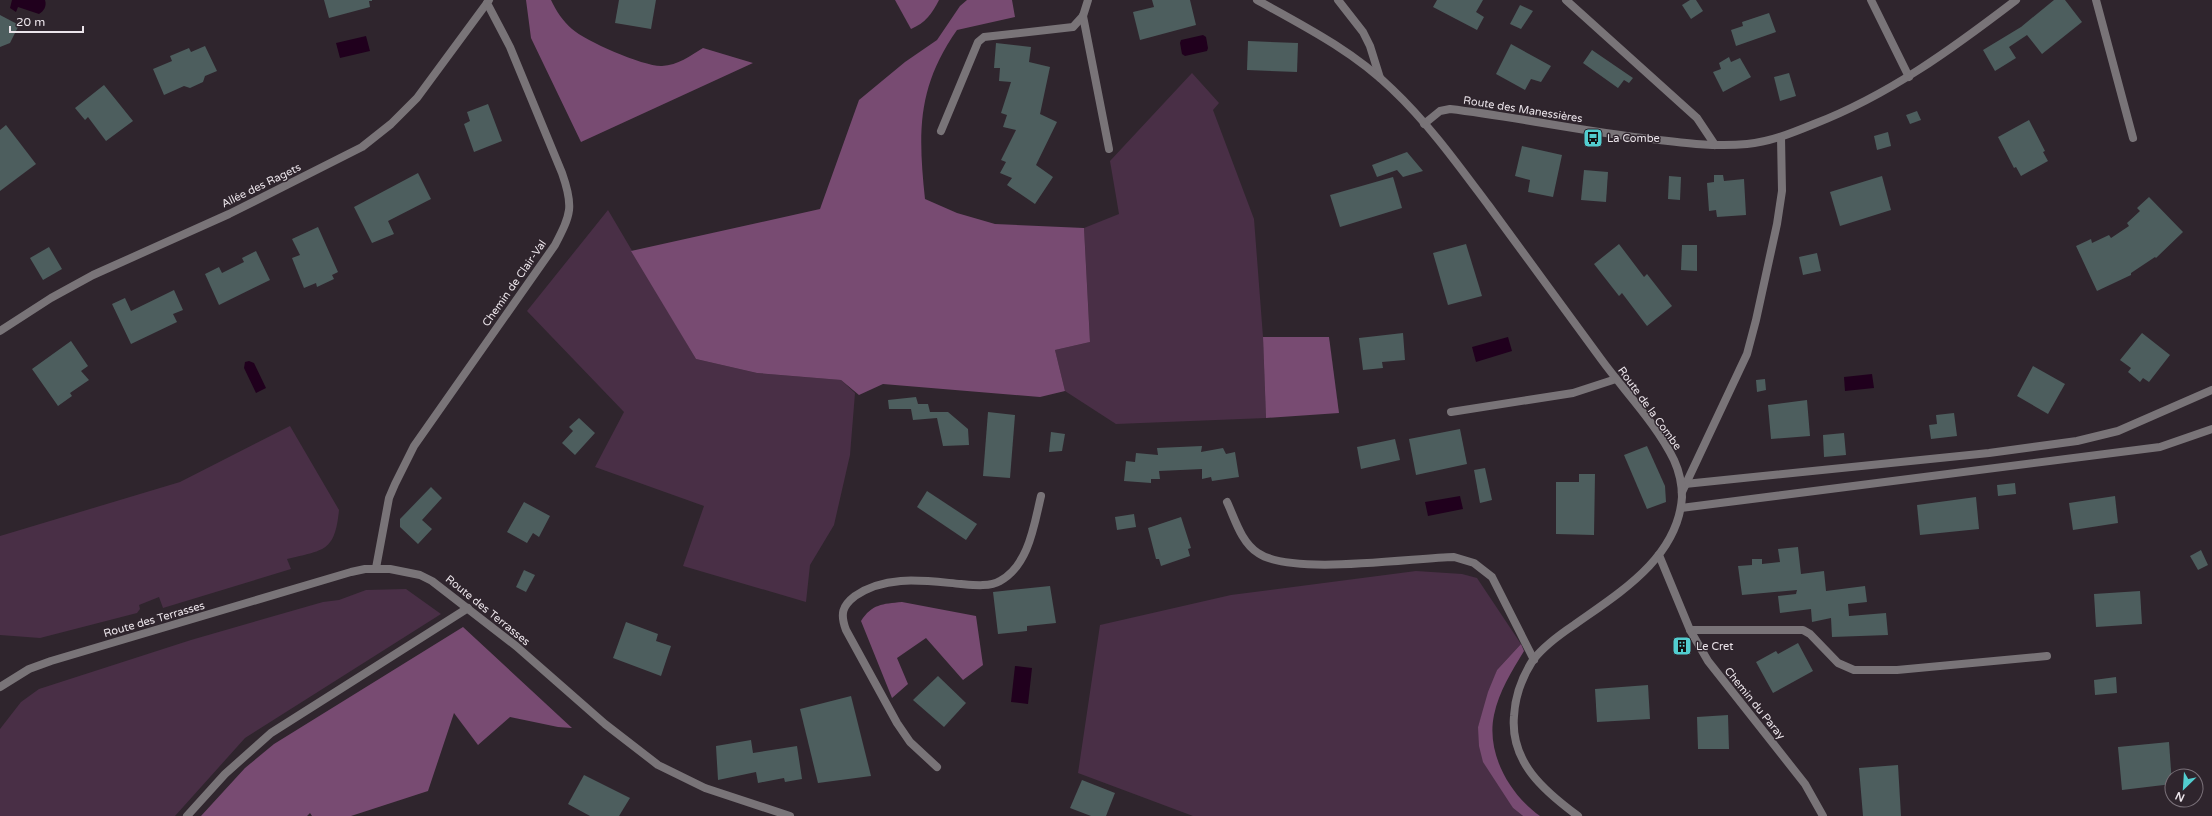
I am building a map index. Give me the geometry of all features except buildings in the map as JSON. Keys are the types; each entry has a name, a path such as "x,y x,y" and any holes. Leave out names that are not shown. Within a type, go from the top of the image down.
{"street":[{"path":"941,131 978,42 984,37 1073,27 1083,16 1088,0"},
{"name":"Route de la Combe","path":"1257,0 1324,38 1380,78 1424,124 1464,173 1652,426 1674,460 1682,492 1681,508 1669,540 1659,555 1624,590 1557,637 1534,660 1515,701 1513,731 1521,757 1537,782 1578,816"},
{"path":"1338,0 1363,32 1370,46 1380,78"},
{"path":"1566,0 1697,118 1715,145"},
{"path":"1872,0 1909,77"},
{"name":"Route des Manessières","path":"1424,124 1440,111 1450,109 1615,135 1715,145 1748,144 1781,137 1838,115 1909,77 2016,0"},
{"path":"2096,0 2132,138"},
{"name":"Allée des Ragets","path":"0,330 93,274 229,214 362,147 395,120 416,98 488,1"},
{"name":"Chemin de Clair-Val","path":"376,568 389,498 414,446 554,245 570,211 569,193 562,173 510,47 488,1"},
{"path":"1083,16 1109,149"},
{"path":"1682,492 1747,354 1756,320 1782,191 1781,137"},
{"path":"1451,412 1572,393 1616,379"},
{"path":"1685,484 1989,453 2077,441 2118,431 2212,390"},
{"path":"1681,508 2160,447 2212,429"},
{"path":"937,767 910,742 897,723 846,630 842,618 843,610 847,602 864,590 902,580 972,585 993,584 1001,581 1015,569 1030,540 1041,496"},
{"path":"1227,502 1246,543 1258,554 1272,558 1294,563 1328,565 1454,557 1474,563 1492,577 1534,660"},
{"name":"Chemin du Paray","path":"1659,555 1690,630 1708,661 1805,784 1823,816"},
{"name":"Route des Terrasses","path":"0,687 29,669 77,653 351,572 376,568 395,570 420,575 442,587 516,646 606,724 658,765 705,788 790,816"},
{"path":"187,816 225,774 270,733 468,608"},
{"path":"1690,630 1803,630 1810,634 1838,663 1854,670 1897,670 2047,656"}],"shaded area":[{"path":"12,0 45,0 46,2 44,10 39,14 18,7 16,12 10,8"},
{"path":"526,0 551,0 557,12 572,29 579,34 629,58 643,62 662,66 673,64 684,60 703,48 753,63 581,142 531,38"},
{"path":"895,0 939,0 928,18 911,29"},
{"path":"967,0 1012,0 1015,17 957,30 934,71 927,91 923,111 921,152 925,199 957,213 995,224 1084,228 1090,342 1055,350 1065,391 1040,397 883,384 859,395 841,380 757,373 696,359 631,251 820,209 859,100 905,62 937,40 960,6"},
{"path":"1203,35 1206,37 1208,48 1207,51 1185,56 1182,54 1180,43 1181,40"},
{"path":"366,36 370,51 340,58 336,43"},
{"path":"1192,73 1219,103 1213,110 1254,219 1263,337 1266,418 1116,424 1065,391 1055,350 1090,342 1084,228 1119,214 1110,161"},
{"path":"608,210 696,359 757,373 841,380 855,393 850,455 834,525 810,565 806,602 683,566 704,506 595,467 624,412 527,311"},
{"path":"1263,337 1329,337 1339,413 1266,418"},
{"path":"1508,337 1512,351 1476,362 1472,347"},
{"path":"249,361 254,363 266,388 256,393 244,368 245,362"},
{"path":"1872,374 1874,388 1845,391 1844,377"},
{"path":"290,426 339,510 337,524 331,542 325,547 319,551 287,559 291,569 163,608 159,597 139,605 140,609 137,613 40,638 0,635 0,536 180,482"},
{"path":"1460,496 1463,509 1428,516 1425,502"},
{"path":"1416,571 1462,574 1477,578 1521,644 1497,670 1478,727 1513,808 1523,816 1193,816 1078,773 1100,625 1231,595"},
{"path":"406,589 441,614 245,738 175,816 0,816 0,729 21,702 39,689 191,640 323,602 339,600 366,590"},
{"path":"902,602 976,616 983,665 963,680 926,638 897,658 908,684 892,698 861,621 869,611 878,606"},
{"path":"463,627 572,728 558,727 510,717 478,745 454,713 428,791 351,816 312,816 310,813 307,816 201,816 245,768 274,744"},
{"path":"1521,644 1524,651 1506,682 1496,706 1492,729 1493,744 1502,772 1519,796 1540,816 1523,816 1513,808 1483,762 1479,746 1478,727 1488,692 1497,670"},
{"path":"1015,666 1032,668 1028,704 1011,702"}],"place":[{"name":"La Combe","path":"1593,138"},
{"name":"Le Cret","path":"1682,646"}]}
